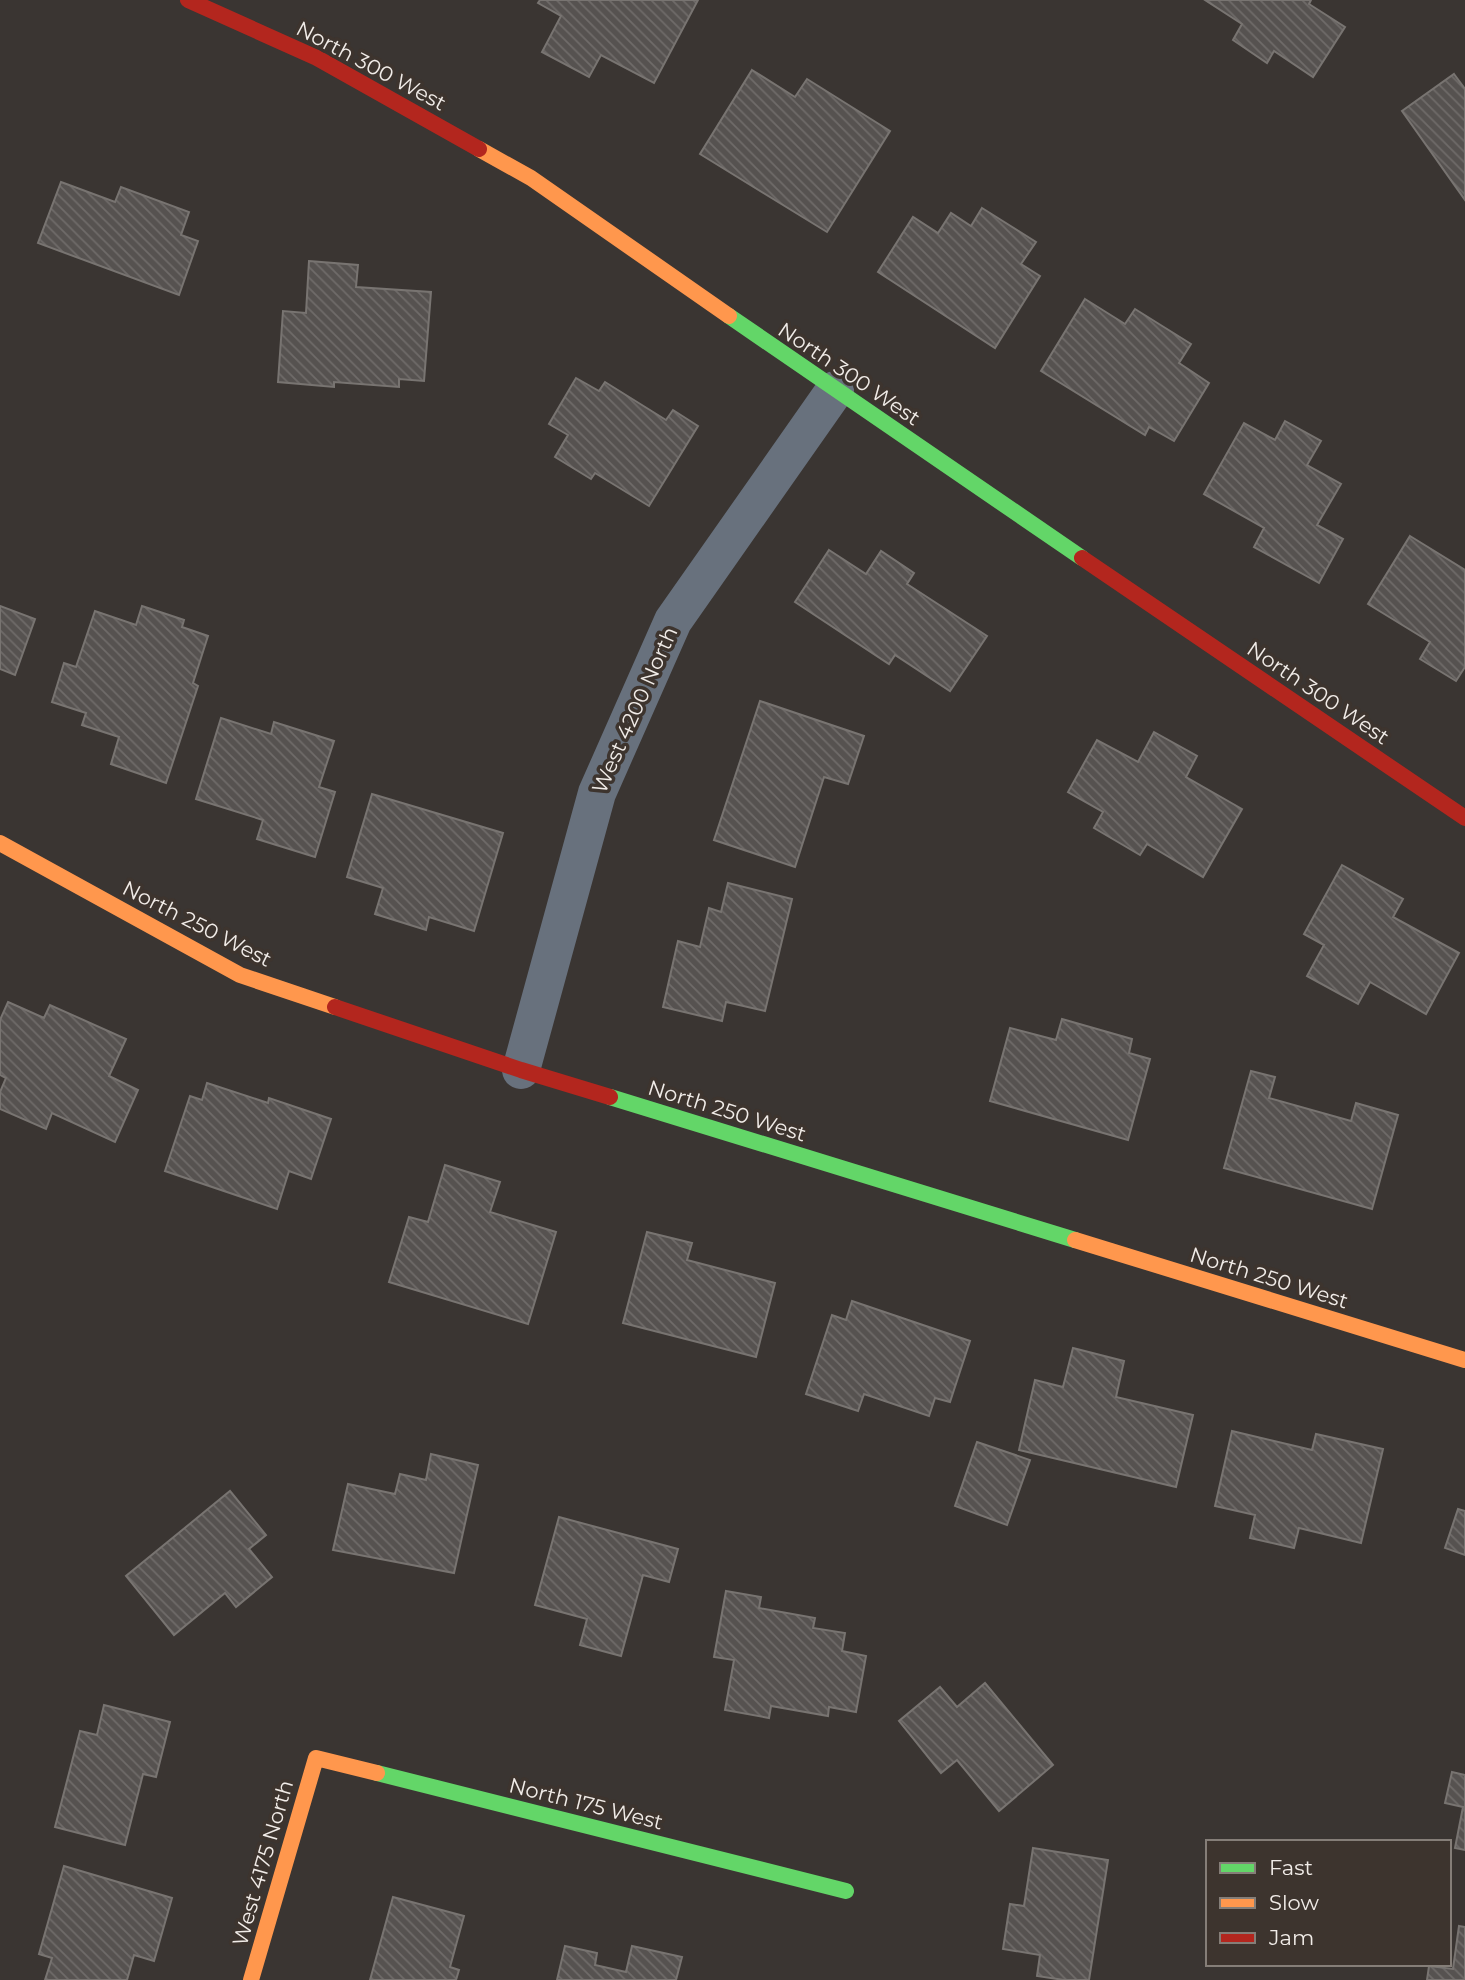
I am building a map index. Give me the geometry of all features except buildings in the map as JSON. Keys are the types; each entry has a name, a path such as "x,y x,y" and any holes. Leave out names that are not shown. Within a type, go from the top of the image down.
{"street":[{"name":"North 300 West","path":"188,0 317,58 531,178 835,390 1465,818"},
{"name":"West 4200 North","path":"521,1070 597,793 673,621 835,390"},
{"name":"North 250 West","path":"0,843 240,975 521,1070 1465,1360"},
{"name":"North 175 West","path":"316,1758 846,1891"},
{"name":"West 4175 North","path":"251,1980 316,1758"}],"traffic: fast":[{"path":"729,316 1082,558"},
{"path":"610,1097 1075,1240"},
{"path":"377,1773 846,1891"}],"traffic: slow":[{"path":"479,149 531,178 729,316"},
{"path":"0,843 240,975 335,1007"},
{"path":"1075,1240 1465,1360"},
{"path":"251,1980 316,1758 377,1773"}],"traffic: jam":[{"path":"188,0 317,58 479,149"},
{"path":"1082,558 1465,818"},
{"path":"335,1007 610,1097"}]}
